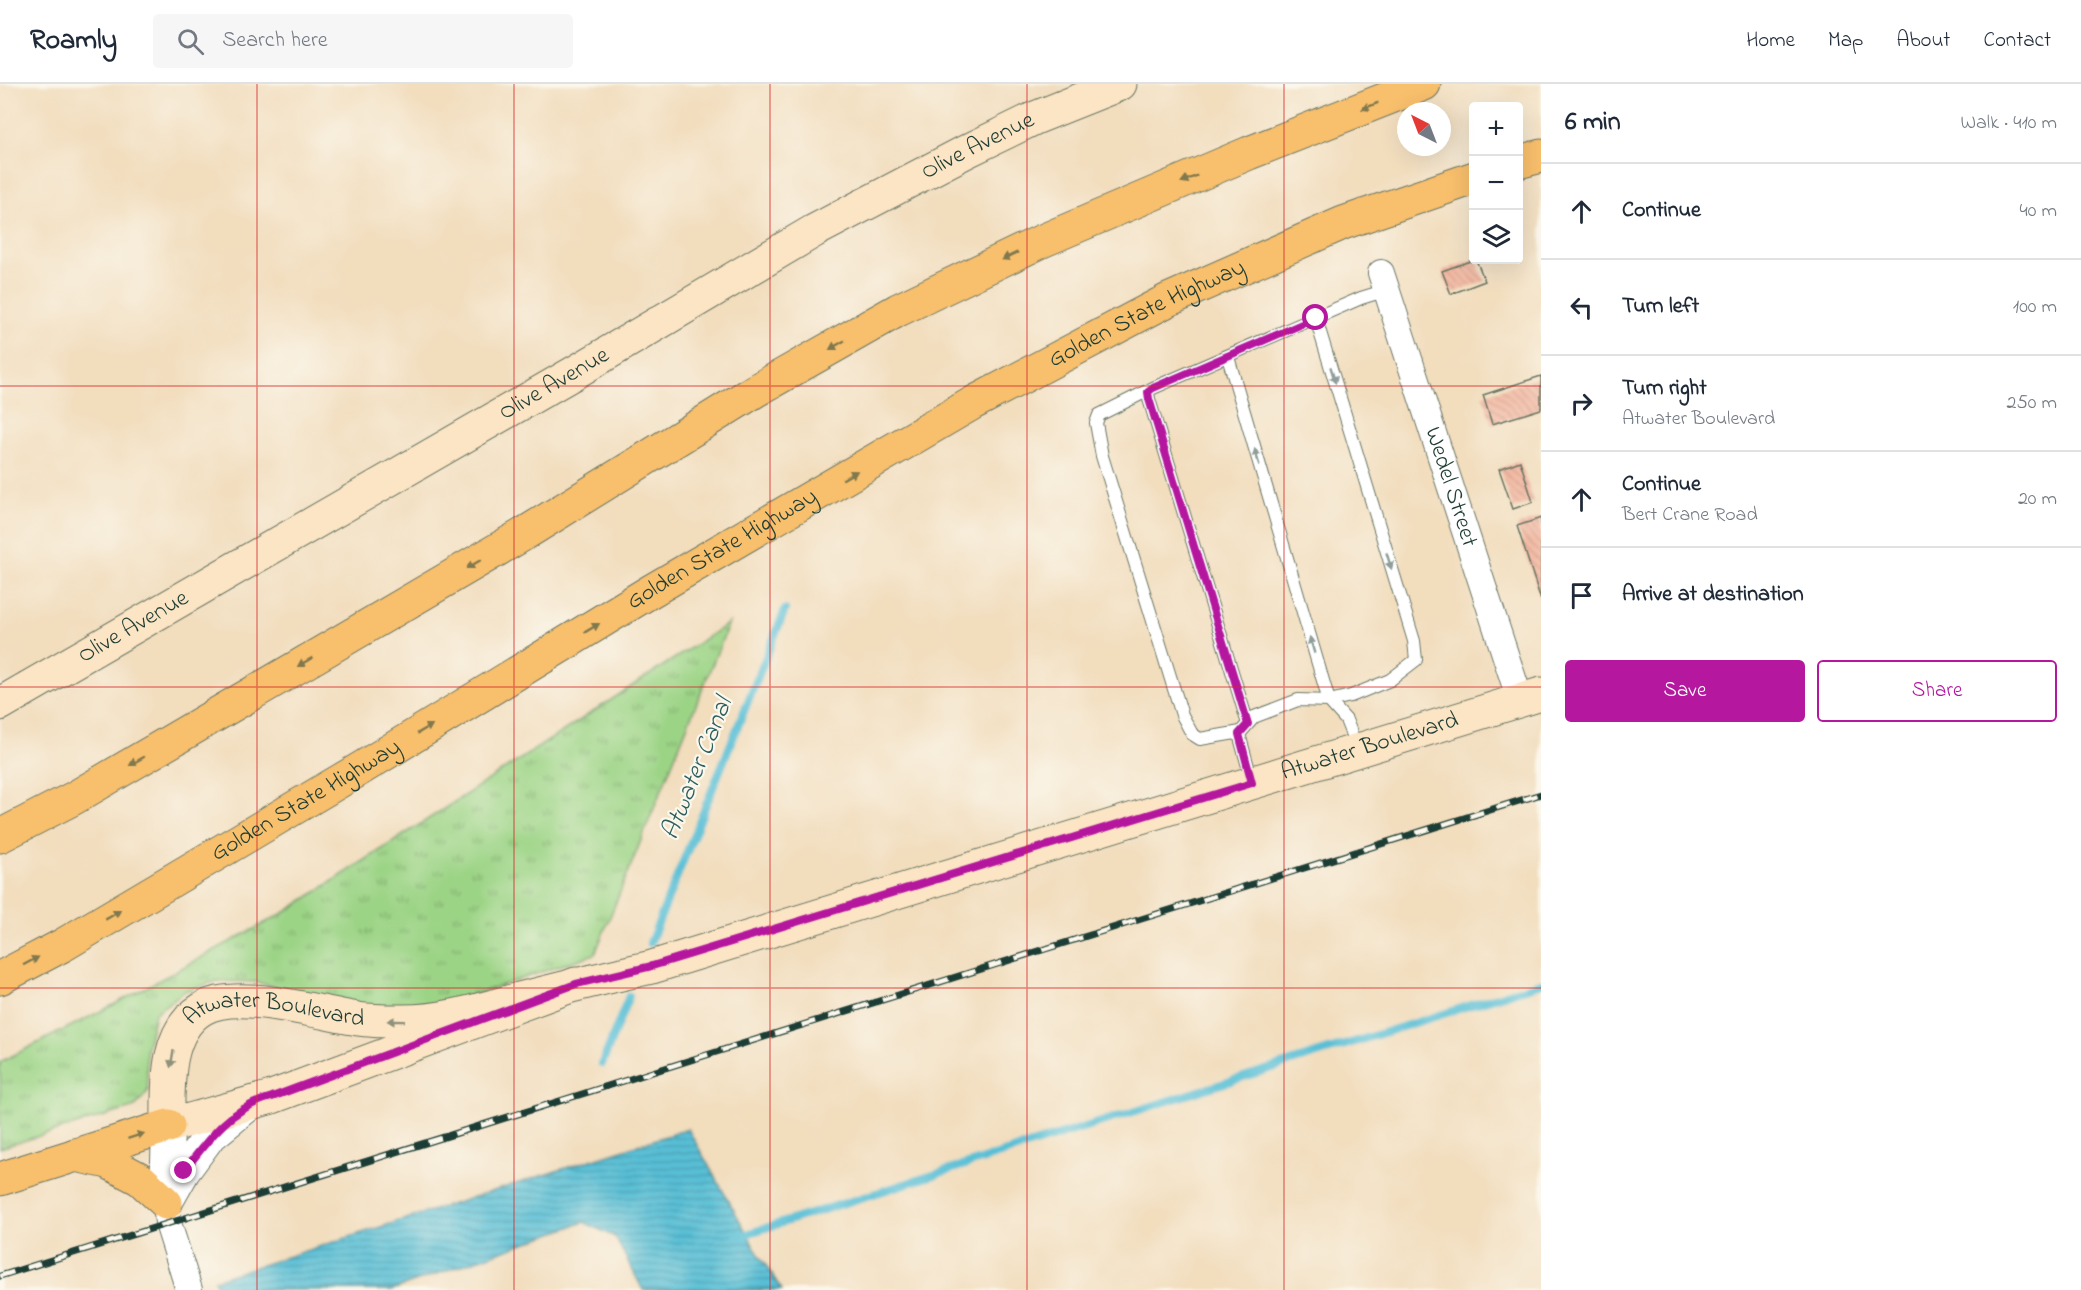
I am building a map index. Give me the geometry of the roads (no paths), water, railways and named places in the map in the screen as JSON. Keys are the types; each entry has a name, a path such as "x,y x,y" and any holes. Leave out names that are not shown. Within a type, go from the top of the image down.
{"highway":[{"path":"0,836 74,798 524,534 755,391 898,310 1053,236 1249,153 1424,84"},
{"path":"1523,161 1541,156"},
{"name":"Golden State Highway","path":"0,978 63,945 355,772 651,591 974,403 1168,300 1343,223 1469,179"},
{"path":"0,1179 168,1126"},
{"path":"75,1155 108,1162 140,1179 166,1203"}],"main road":[{"name":"Olive Avenue","path":"0,704 579,370 814,231 1035,118 1120,84"},
{"name":"Atwater Boulevard","path":"576,984 272,1097 168,1126 168,1087 176,1040 188,1021 200,1010 213,1003 260,1002 361,1019 401,1022 446,1018 576,984 652,966 1530,697"}],"street":[{"name":"Wedel Street","path":"1384,282 1530,697"},
{"path":"166,1203 184,1171 209,1137 252,1102"},
{"path":"168,1126 166,1203 168,1223 189,1290"}],"lane":[{"path":"1244,728 1200,739 1192,734 1182,716 1102,456 1095,423 1099,415 1153,388 1361,298 1384,282"},
{"path":"1252,783 1239,734 1254,717 1298,700 1329,701 1351,696 1390,680 1416,660 1414,641 1316,318"},
{"path":"1228,357 1329,701 1346,720 1358,750"},
{"path":"1148,392 1244,728"}],"water":[{"path":"688,1129 761,1258 782,1290 643,1290 615,1237 584,1222 392,1290 220,1290 214,1280"}],"waterway":[{"name":"Atwater Canal","path":"650,943 785,610"},
{"path":"737,1237 1541,983"},
{"name":"Atwater Canal","path":"602,1064 629,996"}],"railway":[{"path":"0,1276 1541,794"}]}
